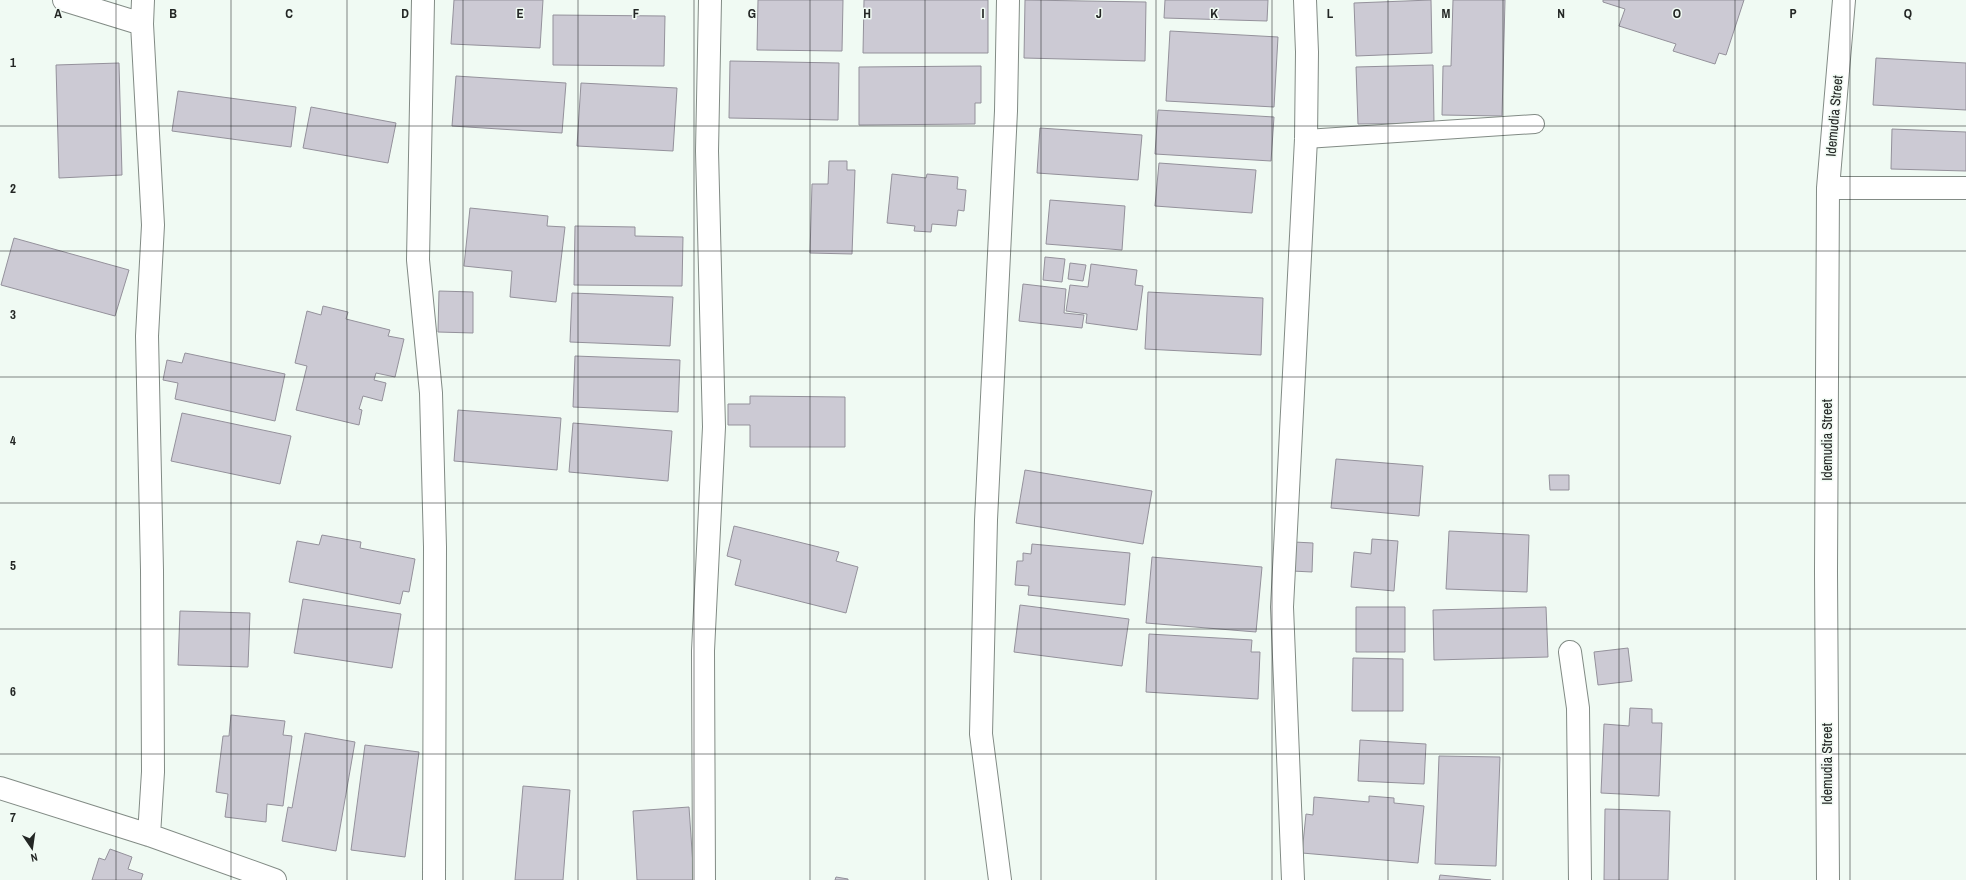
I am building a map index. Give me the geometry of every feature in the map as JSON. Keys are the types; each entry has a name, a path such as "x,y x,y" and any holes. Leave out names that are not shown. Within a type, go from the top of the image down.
{"street":[{"path":"64,0 142,24"},
{"path":"142,0 153,225 147,336 152,578 153,772 149,835"},
{"path":"423,0 418,260 431,392 435,547 434,880"},
{"path":"704,880 703,651 714,427 707,151 710,0"},
{"path":"1000,880 981,734 986,520 1006,111 1008,0"},
{"path":"1292,880 1282,607 1306,139 1308,52 1306,0"},
{"name":"Idemudia Street","path":"1828,880 1826,580 1828,188 1844,0"},
{"path":"1828,188 1966,188"},
{"path":"1570,652 1578,708 1580,880"},
{"path":"0,788 149,835 275,880"}],"lane":[{"path":"1306,139 1535,124"}],"building":[{"path":"454,0 543,0 540,48 451,44"},
{"path":"758,0 843,0 842,51 757,50"},
{"path":"864,0 988,0 988,53 863,53"},
{"path":"1025,0 1146,2 1145,61 1024,58"},
{"path":"1165,0 1268,0 1267,21 1164,18"},
{"path":"1431,0 1432,53 1356,56 1354,3"},
{"path":"1453,0 1505,0 1502,116 1442,115 1443,66 1451,66"},
{"path":"1603,0 1744,0 1726,55 1719,53 1715,64 1673,51 1676,44 1619,26 1625,9 1603,2"},
{"path":"553,15 665,16 664,66 553,65"},
{"path":"1170,31 1278,37 1274,107 1166,101"},
{"path":"1876,58 1966,63 1966,110 1873,105"},
{"path":"730,61 839,63 838,120 729,118"},
{"path":"119,63 122,175 59,178 56,65"},
{"path":"1433,65 1434,123 1358,124 1356,67"},
{"path":"981,66 981,103 975,103 975,124 859,125 859,67"},
{"path":"456,76 566,83 562,133 452,126"},
{"path":"581,83 677,88 673,151 577,146"},
{"path":"178,91 296,107 291,147 172,131"},
{"path":"311,107 396,123 388,163 303,148"},
{"path":"1158,110 1274,117 1271,161 1155,154"},
{"path":"1040,128 1142,135 1138,180 1037,173"},
{"path":"1892,129 1966,132 1966,171 1891,169"},
{"path":"829,161 847,161 847,170 855,170 852,254 810,253 812,184 828,184"},
{"path":"1159,163 1256,170 1252,213 1155,206"},
{"path":"892,174 926,178 927,174 958,177 957,189 966,190 964,211 958,210 956,226 932,224 931,232 914,231 915,226 887,223"},
{"path":"1050,200 1125,206 1122,250 1046,244"},
{"path":"470,208 548,216 547,226 565,227 556,302 510,297 512,271 464,266"},
{"path":"575,226 635,227 635,236 683,237 682,286 574,285"},
{"path":"14,238 129,270 115,316 1,285"},
{"path":"1045,257 1065,259 1062,282 1043,280"},
{"path":"1070,263 1086,265 1083,281 1068,279"},
{"path":"1091,264 1137,270 1135,285 1143,286 1137,330 1086,323 1087,314 1066,311 1070,285 1088,287"},
{"path":"1023,284 1066,289 1064,313 1084,315 1082,328 1019,321"},
{"path":"439,291 473,292 473,333 438,332"},
{"path":"1148,292 1263,298 1261,355 1145,349"},
{"path":"572,293 673,297 670,346 570,342"},
{"path":"323,306 348,312 346,319 390,330 388,336 404,339 395,377 376,373 374,380 386,383 382,401 363,396 359,409 362,410 359,425 296,410 307,366 295,363 307,311 321,315"},
{"path":"185,353 285,374 275,421 175,399 178,383 163,380 167,360 182,363"},
{"path":"575,356 680,360 678,412 573,407"},
{"path":"750,396 845,397 845,447 750,447 750,425 728,425 728,404 750,404"},
{"path":"458,410 561,418 557,470 454,461"},
{"path":"182,413 291,436 280,484 171,461"},
{"path":"573,423 672,431 668,481 569,472"},
{"path":"1336,459 1423,466 1419,516 1331,508"},
{"path":"1025,470 1152,491 1143,544 1016,523"},
{"path":"1549,475 1569,475 1569,490 1550,490"},
{"path":"734,526 839,552 836,561 858,567 846,613 735,585 741,560 727,556"},
{"path":"1449,531 1529,535 1527,592 1446,589"},
{"path":"322,535 361,542 360,548 415,559 409,592 403,591 400,604 289,582 297,541 319,545"},
{"path":"1372,539 1398,541 1394,591 1351,587 1354,552 1371,554"},
{"path":"1294,542 1313,543 1312,572 1292,571"},
{"path":"1032,544 1130,553 1125,605 1028,595 1029,586 1015,585 1017,561 1023,561 1023,553 1031,554"},
{"path":"1152,557 1262,567 1256,632 1146,623"},
{"path":"303,599 401,614 392,668 294,653"},
{"path":"1020,605 1129,619 1122,666 1014,652"},
{"path":"1356,607 1405,607 1405,652 1356,652"},
{"path":"1546,607 1548,657 1434,660 1433,610"},
{"path":"180,611 250,613 248,667 178,665"},
{"path":"1149,634 1252,640 1251,652 1260,652 1258,699 1146,692"},
{"path":"1628,648 1632,681 1598,685 1594,652"},
{"path":"1353,658 1403,659 1403,711 1352,711"},
{"path":"1630,708 1652,709 1652,723 1662,723 1659,796 1601,793 1604,724 1629,726"},
{"path":"231,715 285,721 283,735 292,736 283,806 267,804 266,822 225,817 228,794 216,792 223,736 229,736"},
{"path":"305,733 355,742 336,851 282,841 288,807 292,808"},
{"path":"1360,740 1426,744 1424,784 1358,781"},
{"path":"365,745 419,752 405,857 351,850"},
{"path":"1439,756 1500,757 1496,866 1435,864"},
{"path":"523,786 570,790 563,880 515,880"},
{"path":"1369,796 1394,798 1394,803 1424,806 1418,863 1302,853 1306,814 1313,815 1314,797 1369,802"},
{"path":"689,807 694,880 637,880 633,811"},
{"path":"1605,809 1670,811 1668,880 1604,880"},
{"path":"110,849 132,857 128,869 143,874 141,880 92,880 99,858 105,860"},
{"path":"1440,875 1491,880 1439,880"},
{"path":"836,877 848,879 848,880 835,880"}]}
